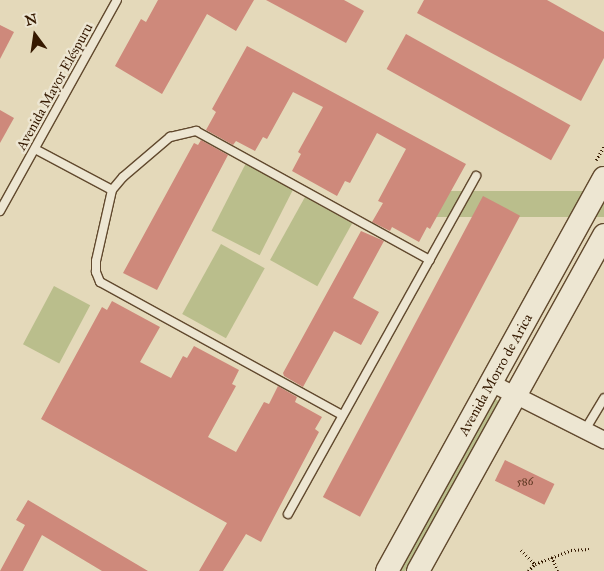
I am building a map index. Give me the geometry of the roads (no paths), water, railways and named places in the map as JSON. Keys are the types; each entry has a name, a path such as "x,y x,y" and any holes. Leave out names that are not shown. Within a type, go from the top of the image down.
{"main road":[{"name":"Avenida Morro de Arica","path":"387,571 604,178"},
{"name":"Avenida Morro de Arica","path":"418,571 604,235"}],"street":[{"path":"491,383 517,394 604,440"}],"lane":[{"name":"Avenida Mayor Eléspuru","path":"0,211 117,0"},
{"path":"342,415 100,282 96,272 96,261 112,190 123,177 170,137 196,132 430,260"},
{"path":"36,149 112,190"},
{"path":"288,514 476,176"},
{"path":"585,430 604,398"}]}
